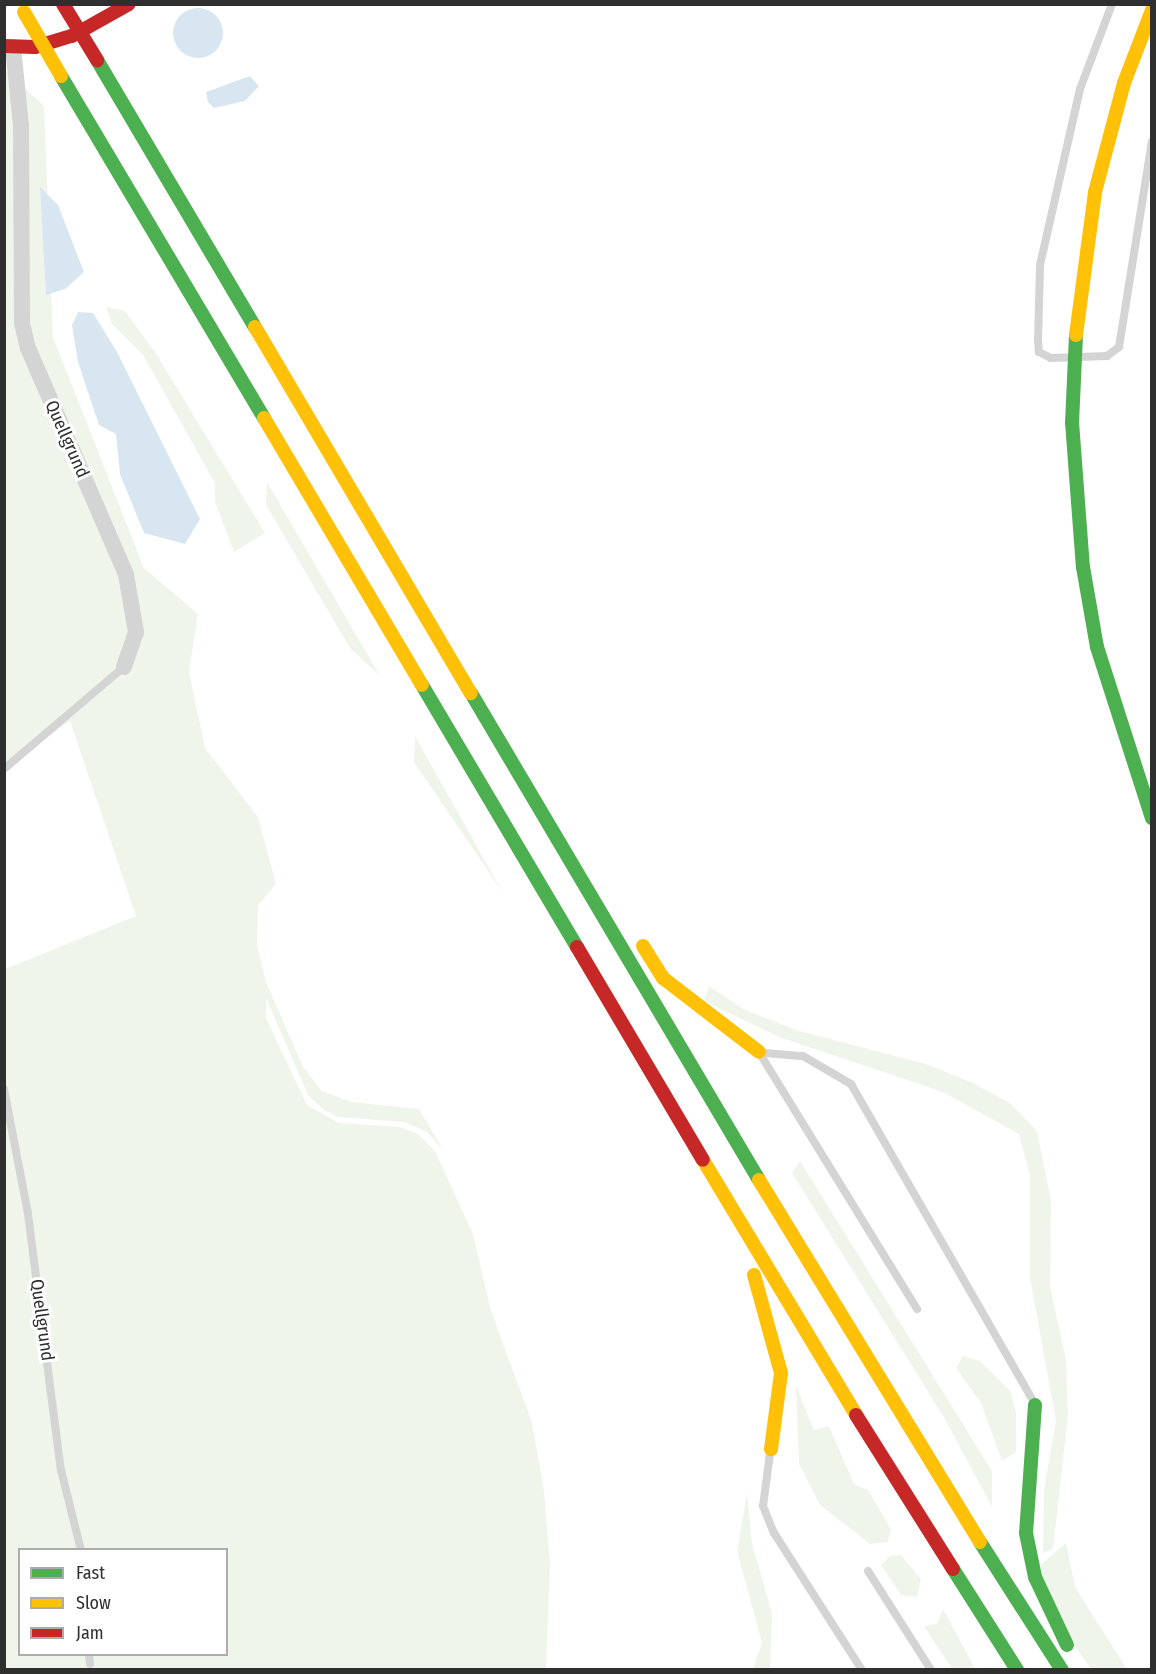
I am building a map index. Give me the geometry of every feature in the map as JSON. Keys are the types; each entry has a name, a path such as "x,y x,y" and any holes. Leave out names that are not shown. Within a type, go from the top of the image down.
{"main road":[{"path":"63,4 876,1378 1062,1670"},
{"path":"9,47 72,36 123,6"},
{"path":"22,8 722,1194 1017,1670"},
{"path":"1152,10 1108,138 1084,252 1073,357 1074,480 1083,567 1113,705 1152,818"},
{"path":"577,870 615,902"},
{"path":"633,931 663,978 759,1052"},
{"path":"722,1194 767,1308 781,1373 771,1449"},
{"path":"1035,1405 1026,1533 1048,1611 1078,1670"}],"street":[{"name":"Quellgrund","path":"9,47 21,126 22,323 28,348 126,575 136,632 124,667"}],"lane":[{"path":"1112,4 1080,88 1040,265 1040,352 1073,357 1107,356 1119,347 1152,142"},
{"name":"Quellgrund","path":"4,769 124,667"},
{"path":"759,1052 917,1309"},
{"path":"759,1052 803,1056 851,1084 1035,1405"},
{"name":"Quellgrund","path":"4,1089 28,1214 61,1470 80,1548"},
{"path":"771,1449 763,1506 787,1555 862,1670"},
{"path":"868,1571 931,1670"}],"shaded area":[{"path":"198,8 207,10 218,19 223,33 221,42 212,53 198,58 189,56 178,47 173,33 175,24 184,13"},
{"path":"5,70 44,106 53,337 144,568 198,614 189,672 205,748 258,817 276,884 258,905 257,946 266,982 303,1067 322,1091 351,1102 419,1109 443,1150 427,1132 404,1122 338,1117 323,1109 308,1095 266,998 266,1018 307,1105 339,1123 400,1127 418,1134 435,1151 473,1234 491,1311 532,1422 544,1491 550,1564 546,1669 5,1669 5,969 136,916 70,721 5,765"},
{"path":"250,76 259,86 245,101 214,108 208,102 206,92"},
{"path":"40,187 58,205 84,272 65,289 46,295"},
{"path":"106,307 125,311 157,355 265,533 234,552 215,502 215,483 143,355 112,324"},
{"path":"78,312 93,313 117,352 200,519 185,544 144,533 120,474 116,434 99,425 78,362 72,325"},
{"path":"267,482 380,676 350,648 266,505"},
{"path":"415,736 503,893 414,762"},
{"path":"709,986 745,1010 799,1031 926,1064 973,1083 1010,1103 1037,1131 1051,1200 1050,1286 1066,1360 1068,1416 1053,1549 1043,1553 1044,1489 1056,1421 1030,1278 1030,1176 1019,1134 943,1092 779,1037 704,1001"},
{"path":"800,1161 992,1471 992,1507 945,1419 792,1173"},
{"path":"963,1356 980,1361 1010,1391 1016,1413 1016,1452 1002,1461 981,1403 956,1368"},
{"path":"796,1385 814,1430 829,1426 854,1484 868,1490 891,1529 888,1542 870,1544 820,1505 799,1464"},
{"path":"747,1493 752,1543 772,1613 770,1669 753,1669 762,1643 737,1551"},
{"path":"1066,1543 1075,1587 1127,1669 1091,1669 1068,1636 1038,1567"},
{"path":"901,1555 921,1579 917,1597 901,1595 881,1565 890,1556"},
{"path":"943,1609 975,1669 952,1669 924,1626 937,1624"}],"traffic: fast":[{"path":"97,60 255,327"},
{"path":"61,76 264,418"},
{"path":"1076,335 1072,422 1083,567 1097,647 1152,818"},
{"path":"422,685 577,947"},
{"path":"471,693 759,1180"},
{"path":"1035,1405 1026,1533 1035,1577 1067,1645"},
{"path":"980,1542 1062,1670"},
{"path":"953,1569 1017,1670"}],"traffic: slow":[{"path":"1076,335 1095,192 1124,83 1152,10"},
{"path":"24,12 61,76"},
{"path":"255,327 471,693"},
{"path":"264,418 422,685"},
{"path":"643,946 663,978 759,1052"},
{"path":"703,1160 856,1415"},
{"path":"759,1180 980,1542"},
{"path":"754,1275 781,1373 771,1449"}],"traffic: jam":[{"path":"63,4 97,60"},
{"path":"4,46 35,47 72,36 129,4"},
{"path":"577,947 703,1160"},
{"path":"856,1415 953,1569"}]}
